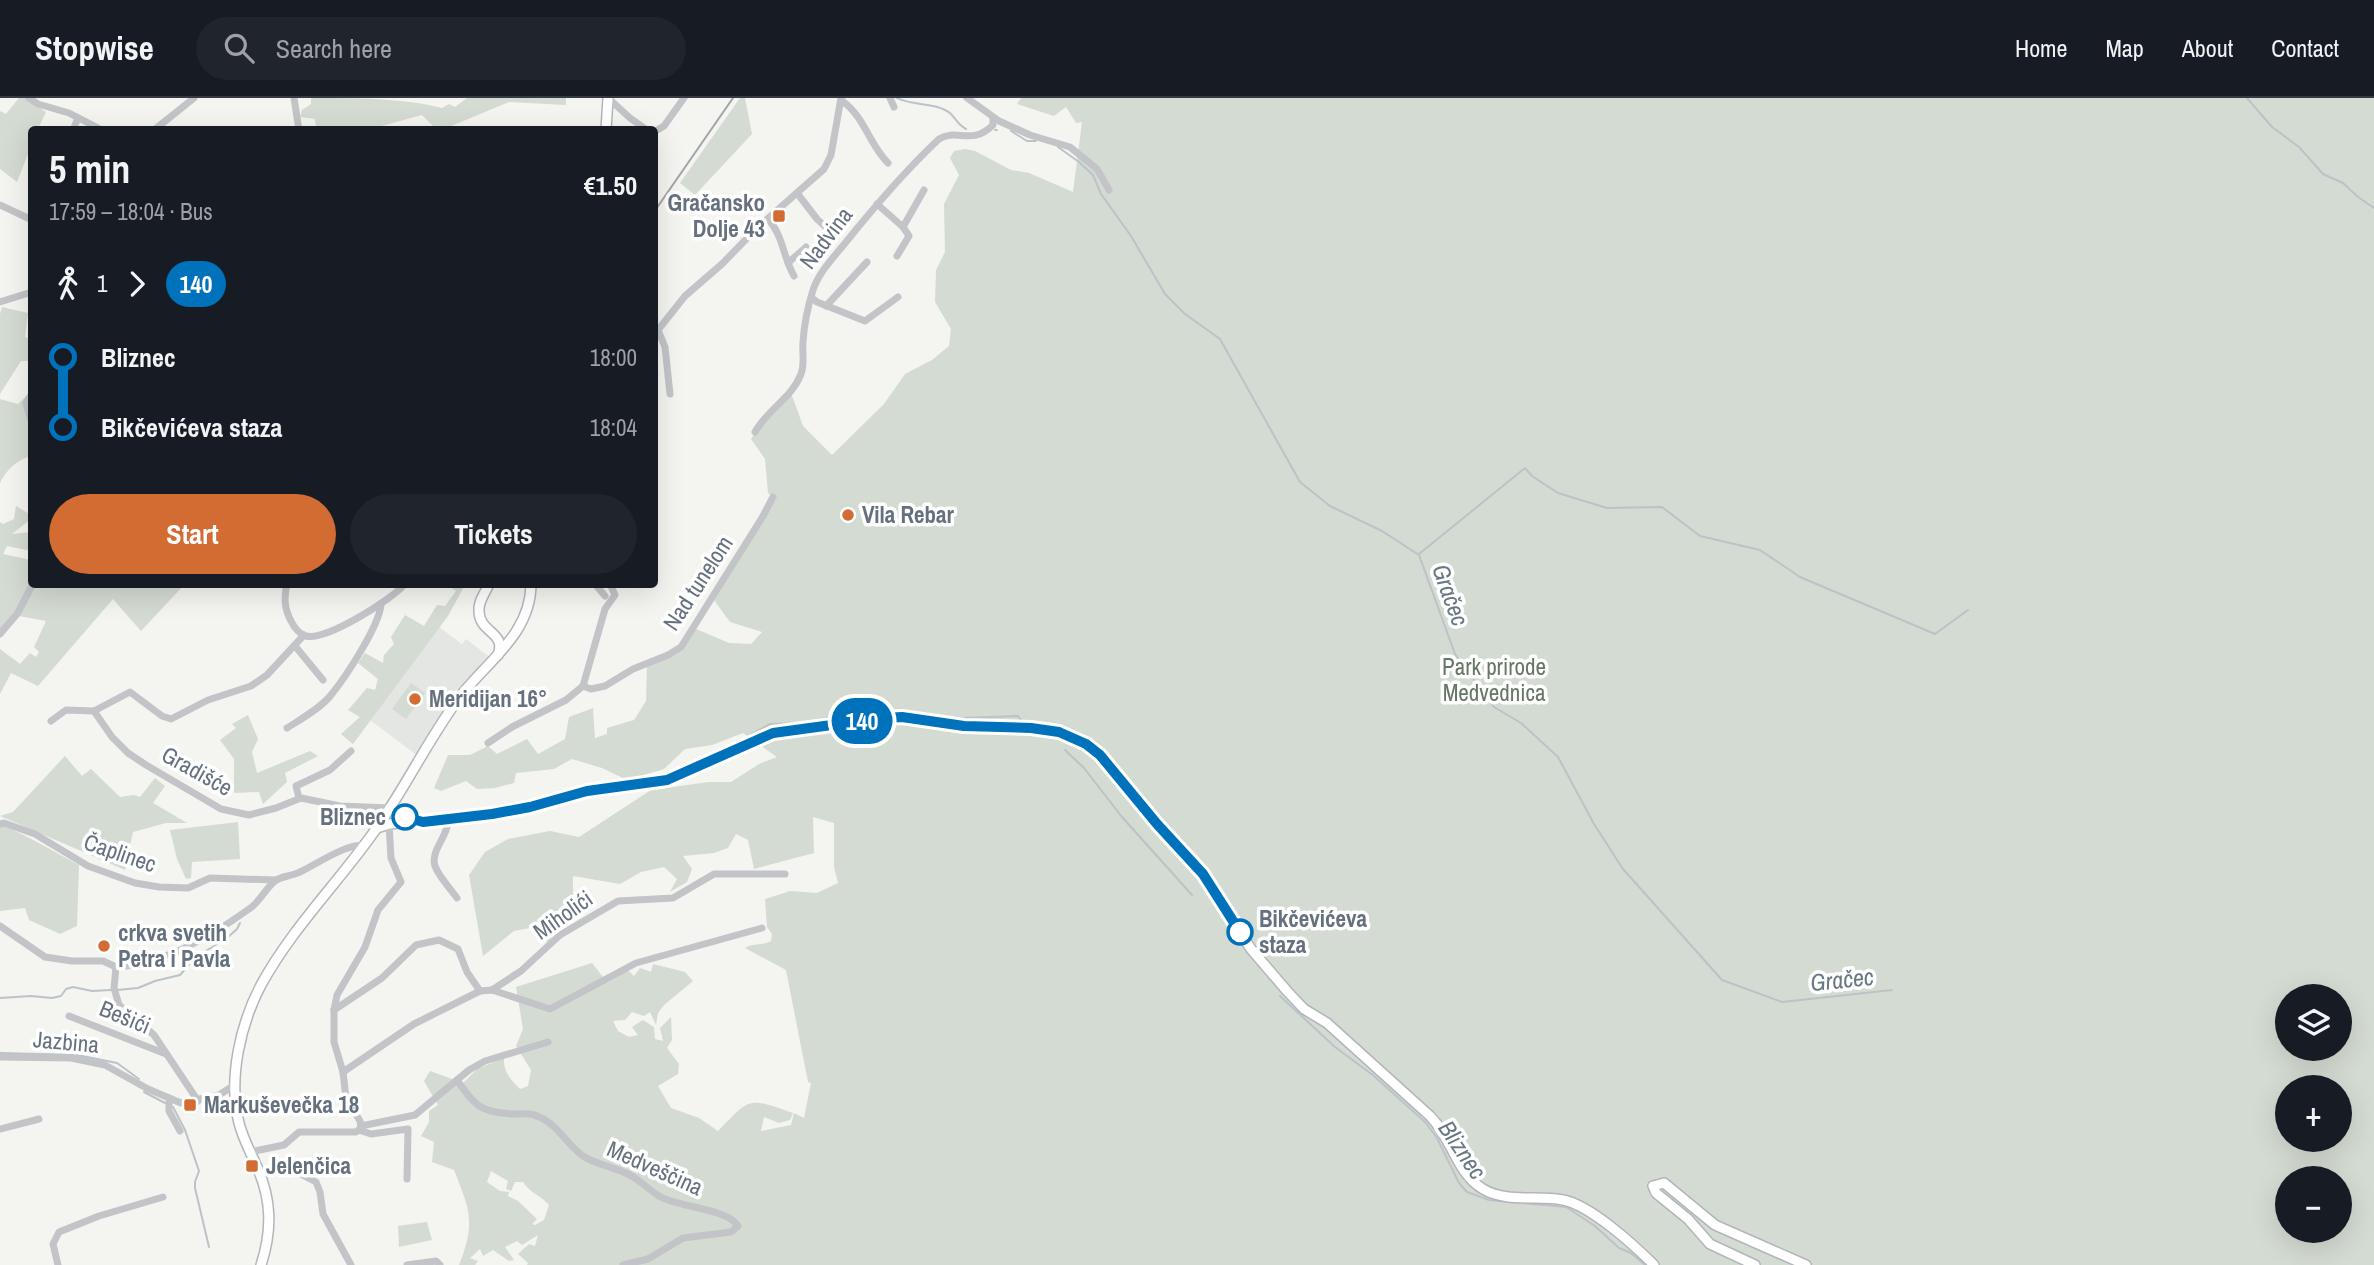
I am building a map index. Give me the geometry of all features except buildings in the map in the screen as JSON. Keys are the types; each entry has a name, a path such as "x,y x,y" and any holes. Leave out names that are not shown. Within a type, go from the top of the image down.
{"main road":[{"path":"606,126 608,98"},
{"path":"487,588 479,612 485,626 503,642 512,639"},
{"path":"261,1265 270,1217 267,1193 239,1124 235,1101 241,1040 247,1017 261,986 288,940 377,828 457,700 512,639 528,604 530,588"},
{"path":"497,638 501,648 497,657"},
{"path":"377,828 389,824 449,819 530,807 587,791 667,780 759,738 784,731 902,717 964,726 1031,728 1059,732 1086,744 1100,755 1203,874 1251,949 1272,975 1304,1009 1327,1023 1430,1116 1446,1136 1466,1174 1474,1182 1496,1195 1551,1198 1576,1204 1629,1242 1654,1265"},
{"path":"390,808 419,822"},
{"path":"1755,1265 1710,1244 1688,1219 1656,1193 1653,1186 1664,1183 1714,1225 1807,1265"}],"street":[{"path":"29,98 94,126"},
{"path":"159,126 194,98"},
{"path":"294,98 298,126"},
{"path":"608,98 641,126"},
{"path":"658,130 664,126 684,98"},
{"path":"890,98 894,107"},
{"path":"967,98 993,118 1030,135 1070,147 1097,169 1109,190"},
{"path":"975,98 984,110"},
{"path":"841,99 862,120 877,150 888,163"},
{"path":"658,330 685,296 816,177 829,160 841,99"},
{"path":"75,126 78,118"},
{"name":"Nadvina","path":"755,432 762,419 786,396 800,377 803,367 803,336 813,289 824,269 877,204 939,139 945,135 970,137 981,134 993,125 993,118"},
{"path":"897,256 909,236 903,227 924,190"},
{"path":"797,193 830,231"},
{"name":"Nadvina","path":"877,204 903,227"},
{"path":"0,205 28,218"},
{"path":"768,219 779,236 794,276"},
{"path":"788,263 806,247"},
{"name":"Nadvina","path":"826,306 867,262"},
{"path":"0,302 28,293"},
{"name":"Nadvina","path":"813,298 865,321 898,298"},
{"path":"658,335 665,347 670,394"},
{"name":"Nad tunelom","path":"583,686 591,689 605,686 633,669 681,647 773,497"},
{"path":"0,634 17,614 31,588"},
{"path":"286,588 286,610 294,626 304,635 337,629 381,604 400,588"},
{"path":"598,588 605,596"},
{"path":"488,743 512,727 561,703 583,686 605,609 615,595 612,588"},
{"path":"287,728 330,697 355,659 379,614 381,604"},
{"path":"51,721 66,710 94,711 130,692 162,716 172,719 208,700 251,686 267,675 304,635"},
{"path":"295,646 323,680"},
{"name":"Gradišće","path":"94,711 112,737 128,752 221,809 249,815 299,798"},
{"path":"351,751 330,770 296,786 299,798 340,806 390,808"},
{"path":"449,819 447,833 435,854 434,862 457,898"},
{"name":"Čaplinec","path":"0,824 35,834 89,866 135,883 188,888 210,878 275,880"},
{"path":"389,824 391,858 401,883 378,910 365,947 337,995 334,1042 343,1072 346,1098 360,1121 360,1128 366,1134 408,1129 407,1180"},
{"path":"275,880 298,874 353,846 364,846"},
{"name":"Miholići","path":"492,990 521,971 560,935 618,901 673,898 714,874 785,874"},
{"name":"Bešići","path":"198,1101 154,1035 119,1004 115,991 116,967 159,958 204,938 249,910 275,880"},
{"path":"0,926 30,944 45,957 72,961 103,961 116,967"},
{"name":"Miholići","path":"343,1072 414,1024 480,991 492,990 550,1009 636,963 762,928"},
{"path":"334,1010 382,978 416,945 439,940 458,949 467,972 480,991"},
{"name":"Bešići","path":"69,1016 167,1054"},
{"path":"250,1152 284,1145 299,1132 356,1132 360,1128 415,1115 469,1070 485,1061 548,1042"},
{"name":"Jazbina","path":"0,1057 71,1058 105,1065 169,1100 181,1103 223,1093 236,1079"},
{"name":"Medveščina","path":"457,1080 471,1101 480,1108 489,1112 534,1115 556,1128 583,1156 626,1173 659,1196 683,1206 731,1217 738,1226 731,1232 682,1238 648,1259 623,1265"},
{"path":"223,1093 229,1094 235,1101"},
{"path":"169,1100 169,1111 180,1131"},
{"path":"0,1129 39,1119"},
{"path":"258,1170 292,1170 316,1182 323,1214 351,1265"},
{"path":"58,1265 53,1244 59,1233 106,1213 163,1197"},
{"path":"407,1265 436,1261 440,1265"}],"shaded area":[{"path":"439,627 462,644 466,639 492,659 418,756 370,720"}],"green space":[{"path":"19,98 25,98 46,112 39,126 28,126 28,154 17,182 0,169 0,111 6,114"},
{"path":"311,98 395,100 442,108 449,104 455,107 467,98 566,98 566,105 509,102 451,126 433,126 422,115 382,126 316,126 315,119 300,117 302,110 311,104"},
{"path":"740,98 745,98 752,134 695,195 680,183"},
{"name":"Park prirode Medvednica","path":"1021,98 2374,98 2374,1265 527,1265 518,1254 529,1244 535,1246 538,1235 522,1245 517,1241 505,1247 514,1260 509,1261 493,1250 483,1256 480,1249 470,1258 478,1261 475,1265 459,1265 469,1227 464,1196 454,1170 432,1162 434,1142 421,1136 429,1122 429,1111 438,1105 424,1081 430,1071 463,1083 477,1069 504,1058 506,1072 520,1089 528,1086 531,1070 516,1046 523,1029 516,987 592,963 606,981 627,969 634,976 640,968 651,972 653,964 685,972 693,981 664,1005 658,1013 656,1025 650,1012 644,1016 632,1012 625,1020 613,1021 618,1031 629,1037 638,1035 632,1027 643,1020 654,1027 655,1039 663,1041 660,1028 671,1017 672,1040 667,1048 679,1064 678,1074 658,1086 671,1108 699,1118 718,1131 744,1106 751,1103 767,1104 793,1113 790,1120 779,1123 764,1117 761,1131 791,1125 794,1113 804,1118 811,1083 808,1082 786,970 745,948 771,941 765,899 790,891 817,893 838,883 834,867 834,823 813,817 814,853 754,869 748,840 736,834 728,848 714,853 683,856 692,869 687,882 670,892 677,879 664,867 641,872 620,884 573,876 573,907 548,942 530,928 514,931 483,956 469,875 485,852 508,839 550,831 579,837 651,790 709,782 731,782 759,764 777,757 743,733 712,745 685,749 664,769 627,780 602,768 572,759 554,769 516,773 514,783 495,788 477,789 466,781 441,791 434,788 448,755 470,755 488,746 497,754 527,739 538,754 565,739 569,717 593,708 595,738 607,734 607,728 634,720 646,701 647,664 672,656 696,629 729,643 751,644 762,632 730,622 714,600 776,499 768,493 765,459 751,439 764,418 790,390 803,426 832,455 884,404 905,374 932,360 949,346 951,329 935,302 936,270 945,252 944,204 959,175 950,158 954,151 975,151 1011,170 1029,173 1073,192 1082,122 1076,123 1066,107 1054,116 1017,104","holes":["491,1171 508,1181 506,1189 511,1191 515,1182 523,1182 543,1199 549,1205 544,1220 532,1224 537,1219 518,1201 508,1196 509,1192 500,1191 487,1182"]},
{"path":"2,307 28,313 25,337 28,338 28,361 21,361 0,394"},
{"path":"28,394 28,457 13,466 0,483 0,399 18,404"},
{"path":"16,506 28,513 28,522 12,534 28,532 28,550 7,546 3,554 28,559 28,588 181,588 141,631 113,599 38,686 11,673 0,694 0,649 20,664 30,653 36,657 39,652 34,647 46,621 19,616 17,608 0,633 0,522 3,524 14,519"},
{"path":"452,588 463,588 448,616 353,744 341,734 360,717 348,710 367,688 375,690 378,679 358,663 365,653 383,663 384,655 394,644 391,637 405,615 424,626 437,605 445,606 456,591"},
{"path":"411,683 425,693 406,719 392,709"},
{"path":"248,715 258,739 252,752 257,773 310,751 318,756 285,773 287,782 263,804 259,792 234,793 234,759 220,740 236,728 232,724"},
{"path":"65,756 82,776 91,769 120,797 140,797 155,778 165,786 153,803 187,823 166,823 133,832 125,870 0,816 13,812"},
{"path":"238,822 240,859 192,862 191,878 186,879 177,859 170,830"},
{"path":"0,824 79,865 77,926 60,934 29,920 25,908 0,911"},
{"path":"427,1222 432,1240 399,1247 398,1226"}],"waterway":[{"name":"Gračec","path":"897,98 946,110 966,129"},
{"path":"2247,98 2272,127 2299,147 2323,174 2343,183 2374,208"},
{"name":"Gračec","path":"1011,131 1027,141 1036,141"},
{"name":"Gračec","path":"1058,147 1093,175 1101,194 1131,236 1165,294 1185,314 1220,339 1300,482 1330,506 1382,531 1419,555 1455,654 1494,707 1521,723 1558,757 1594,824 1623,869 1722,980 1782,1002 1892,990"},
{"path":"1419,554 1525,468 1532,476 1558,493 1607,508 1662,507 1700,536 1760,550 1800,577 1935,634 1968,610"},
{"name":"Bliznec","path":"750,735 770,724 806,723 840,714 894,714"},
{"name":"Bliznec","path":"924,716 1018,716 1023,723"},
{"name":"Bliznec","path":"1065,750 1084,768 1122,817 1192,895"},
{"name":"Bliznec","path":"117,990 138,988 180,975 196,957 227,938 240,923"},
{"name":"Bliznec","path":"0,998 52,998 61,996 66,989 73,987 92,991 111,990"},
{"name":"Bliznec","path":"1280,996 1335,1047 1374,1076 1426,1123 1437,1138 1459,1183 1467,1192 1489,1200 1566,1207 1645,1265"},
{"path":"0,1053 77,1055 117,1063 139,1079"},
{"path":"144,1092 165,1103"},
{"path":"173,1107 185,1130 199,1171 195,1188 209,1247"}],"tram line":[{"path":"658,206 733,98"}],"bus line":[{"name":"140","path":"405,817 423,822 492,814 530,807 587,791 667,780 773,733 902,717 964,726 1031,728 1059,732 1086,744 1100,755 1128,791 1203,874 1240,932"}],"place":[{"name":"Gračansko Dolje 43","path":"779,216"},
{"name":"Vila Rebar","path":"848,515"},
{"name":"Meridijan 16°","path":"415,699"},
{"name":"Bliznec","path":"405,817"},
{"name":"Bikčevićeva staza","path":"1240,932"},
{"name":"crkva svetih Petra i Pavla","path":"104,946"},
{"name":"Markuševečka 18","path":"190,1105"},
{"name":"Jelenčica","path":"252,1166"}]}
